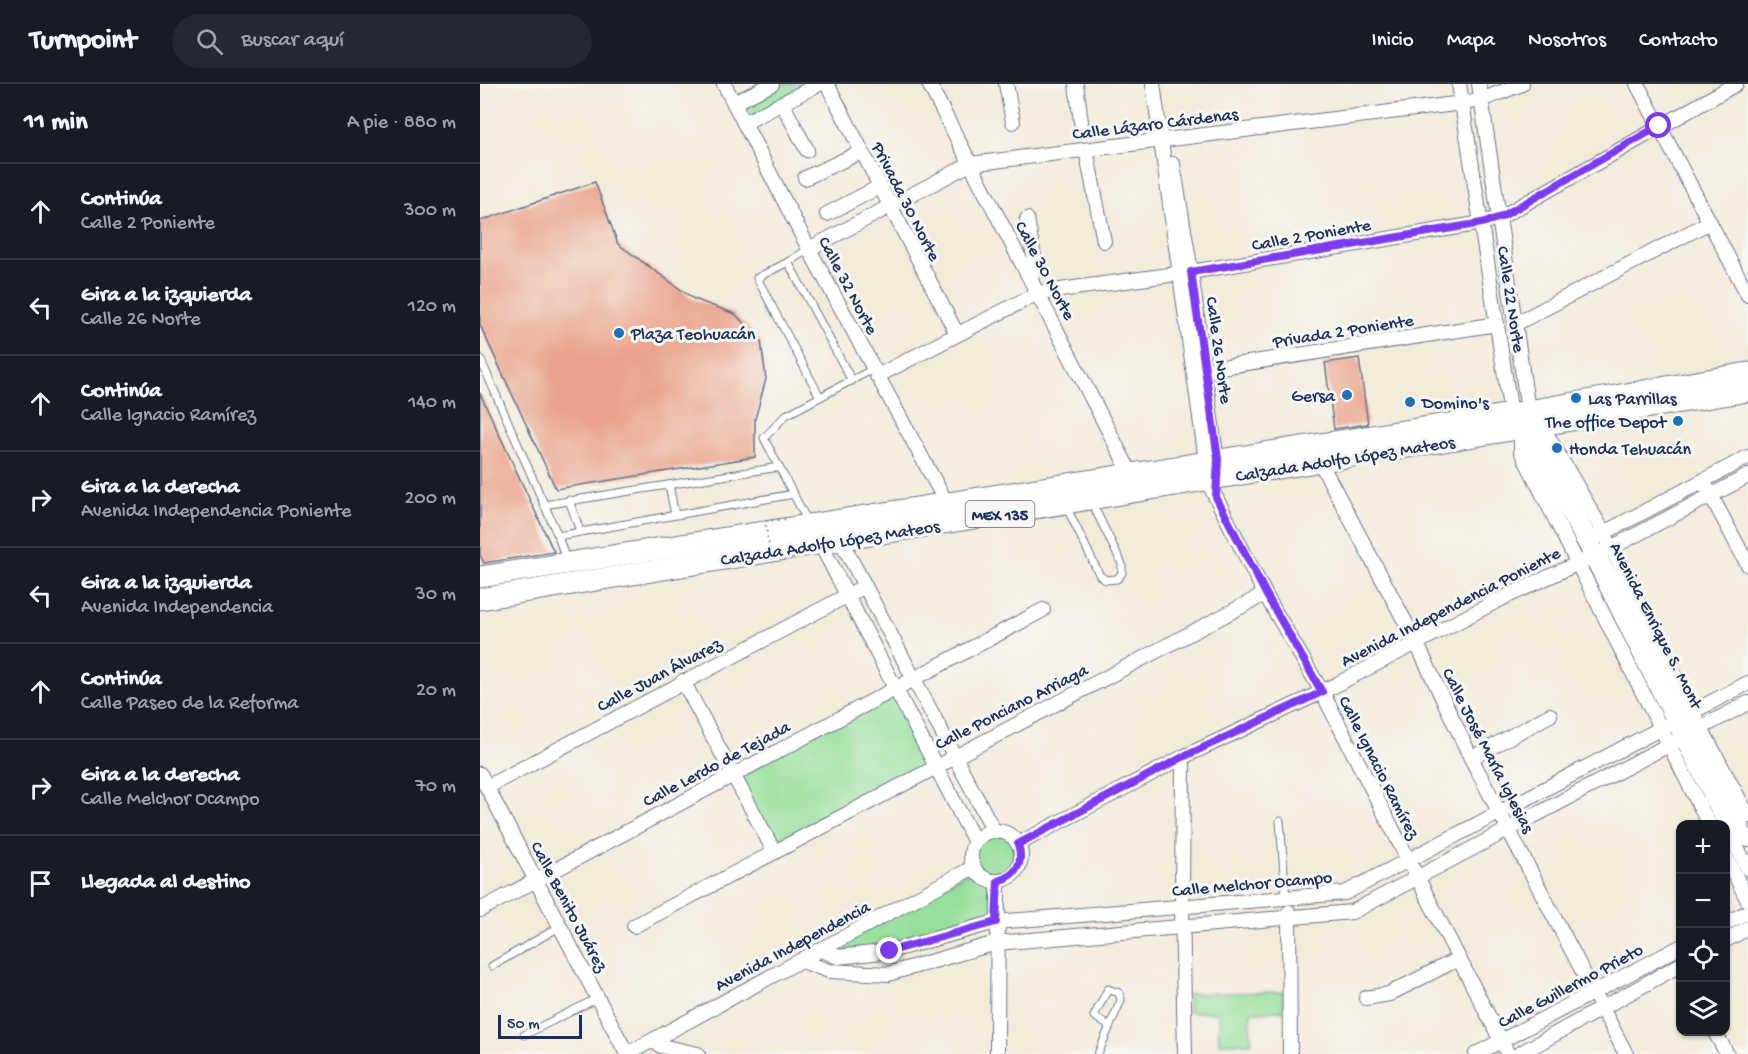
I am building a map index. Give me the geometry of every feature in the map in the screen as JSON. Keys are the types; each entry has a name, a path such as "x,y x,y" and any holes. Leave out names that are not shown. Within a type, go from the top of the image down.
{"main road":[{"name":"Calzada Adolfo López Mateos","path":"480,577 1131,474 1213,475 1320,462 1527,421 1748,372"},
{"name":"Calzada Adolfo López Mateos","path":"480,599 1090,499 1213,475 1527,421 1748,391"}],"street":[{"name":"Calle 32 Norte","path":"723,84 808,249 946,502"},
{"path":"734,103 772,84"},
{"path":"744,123 819,84"},
{"name":"Privada 30 Norte","path":"827,84 957,334"},
{"name":"Calle 30 Norte","path":"928,84 1131,474"},
{"path":"1006,84 1013,122"},
{"path":"1076,84 1081,122"},
{"name":"Calle 26 Norte","path":"1153,84 1165,140 1186,273 1213,475"},
{"name":"Calle 26 Norte","path":"1161,84 1165,140"},
{"name":"Calle 22 Norte","path":"1459,84 1497,324 1527,421"},
{"name":"Calle 22 Norte","path":"1479,84 1501,217 1527,421"},
{"name":"Calle Lázaro Cárdenas","path":"808,249 970,164 1463,103 1481,100 1522,84"},
{"path":"1637,84 1748,295"},
{"name":"Calle 2 Poniente","path":"875,373 1038,293 1186,273 1482,223 1501,217 1736,84"},
{"path":"782,103 807,150"},
{"path":"1086,150 1104,241"},
{"path":"805,178 861,152"},
{"path":"827,213 879,187"},
{"path":"1027,219 1035,262 1031,280"},
{"path":"1515,324 1710,222"},
{"name":"Privada 2 Poniente","path":"1200,370 1497,324"},
{"path":"1527,421 1521,451 1595,555 1686,736 1748,816"},
{"name":"Avenida Enrique S. Mont","path":"1527,421 1593,538 1595,555 1677,720 1748,840"},
{"path":"1593,538 1748,457"},
{"name":"Calle José María Iglesias","path":"1320,462 1416,642 1471,758 1626,1054"},
{"name":"Calle Ignacio Ramírez","path":"1213,475 1266,594 1322,692 1407,862 1508,1054"},
{"name":"Avenida Independencia Poniente","path":"1018,844 1183,757 1322,692 1416,642 1595,555 1748,476"},
{"path":"1703,481 1748,565"},
{"path":"832,520 831,541 849,594 975,842"},
{"path":"809,524 831,541 865,586 993,831"},
{"name":"Avenida Independencia Poniente","path":"1593,538 1595,555"},
{"name":"Calle Juan Álvarez","path":"487,787 865,586"},
{"name":"Calle Ponciano Arriaga","path":"634,926 1266,594"},
{"name":"Calle Lerdo de Tejada","path":"480,910 1043,610"},
{"path":"683,681 774,851"},
{"name":"Calle Melchor Ocampo","path":"822,950 838,957 890,951 996,922 1345,893 1748,683"},
{"path":"802,961 829,971 888,974 996,943 1352,912 1748,703"},
{"path":"1471,758 1550,715"},
{"path":"1686,736 1708,820"},
{"name":"Avenida Enrique S. Mont","path":"1686,736 1723,820"},
{"path":"1183,757 1182,928 1185,1054"},
{"name":"Calle Benito Juárez","path":"480,774 598,998 631,1053"},
{"path":"993,831 1008,834 1018,844 1022,856 1018,868 1010,877 998,881 984,878 974,867 971,854 975,842 983,834 993,831"},
{"name":"Avenida Enrique S. Mont","path":"1730,835 1748,869"},
{"name":"Avenida Independencia","path":"631,1053 974,867"},
{"path":"1730,867 1748,901"},
{"path":"997,1054 998,881"},
{"path":"1286,898 1290,919 1290,1054"},
{"path":"1730,921 1748,912"},
{"path":"1730,937 1748,928"},
{"name":"Calle Guillermo Prieto","path":"1476,1054 1676,950"},
{"path":"1366,998 1389,994 1458,959"},
{"name":"Calle Guillermo Prieto","path":"1519,1054 1676,967"},
{"path":"1717,1036 1727,1054"},
{"path":"652,1041 661,1046 698,1054"}],"lane":[{"path":"808,249 757,278 820,397"},
{"path":"788,262 852,381"},
{"path":"480,358 558,536 567,563"},
{"path":"809,524 764,438 786,415 852,381 875,373"},
{"path":"544,504 779,467"},
{"path":"669,484 675,514"},
{"path":"558,536 794,494"},
{"path":"1065,503 1100,576 1106,580 1117,579 1122,573 1122,564 1090,499"},
{"path":"568,500 580,531"},
{"path":"1280,821 1286,898"},
{"path":"492,966 561,926"},
{"path":"1098,1054 1121,1000 1119,993 1108,989 1094,1016 1109,1026"},
{"path":"524,1035 598,998"}],"path":[{"path":"785,519 765,521 771,558 795,557"}],"green space":[{"path":"772,84 820,84 744,123 734,103"},
{"path":"898,688 936,766 774,851 733,774"},
{"path":"996,833 1012,840 1019,856 1012,872 996,879 980,872 973,856 980,840"},
{"path":"973,869 985,880 996,884 996,922 859,953 828,949"},
{"path":"1283,992 1283,1011 1251,1012 1251,1043 1219,1043 1219,1013 1188,1012 1188,994"}],"building":[{"name":"Plaza Teohuacán","path":"595,182 618,244 694,299 735,314 761,341 766,379 755,419 755,457 556,489 480,325 480,221"},
{"name":"Gersa","path":"1359,358 1368,424 1334,429 1325,363"},
{"path":"480,393 554,552 484,563 480,555"}],"place":[{"name":"Plaza Teohuacán","path":"619,333"},
{"name":"Gersa","path":"1347,395"},
{"name":"Las Parrillas","path":"1576,398"},
{"name":"Domino's","path":"1410,402"},
{"name":"The office Depot","path":"1678,421"},
{"name":"Honda Tehuacán","path":"1557,448"}],"route":[{"path":"890,951 996,922 998,881 1010,877 1018,868 1022,856 1018,844 1183,757 1322,692 1266,594 1216,497 1218,459 1191,272 1482,223 1501,217 1659,126"}]}
